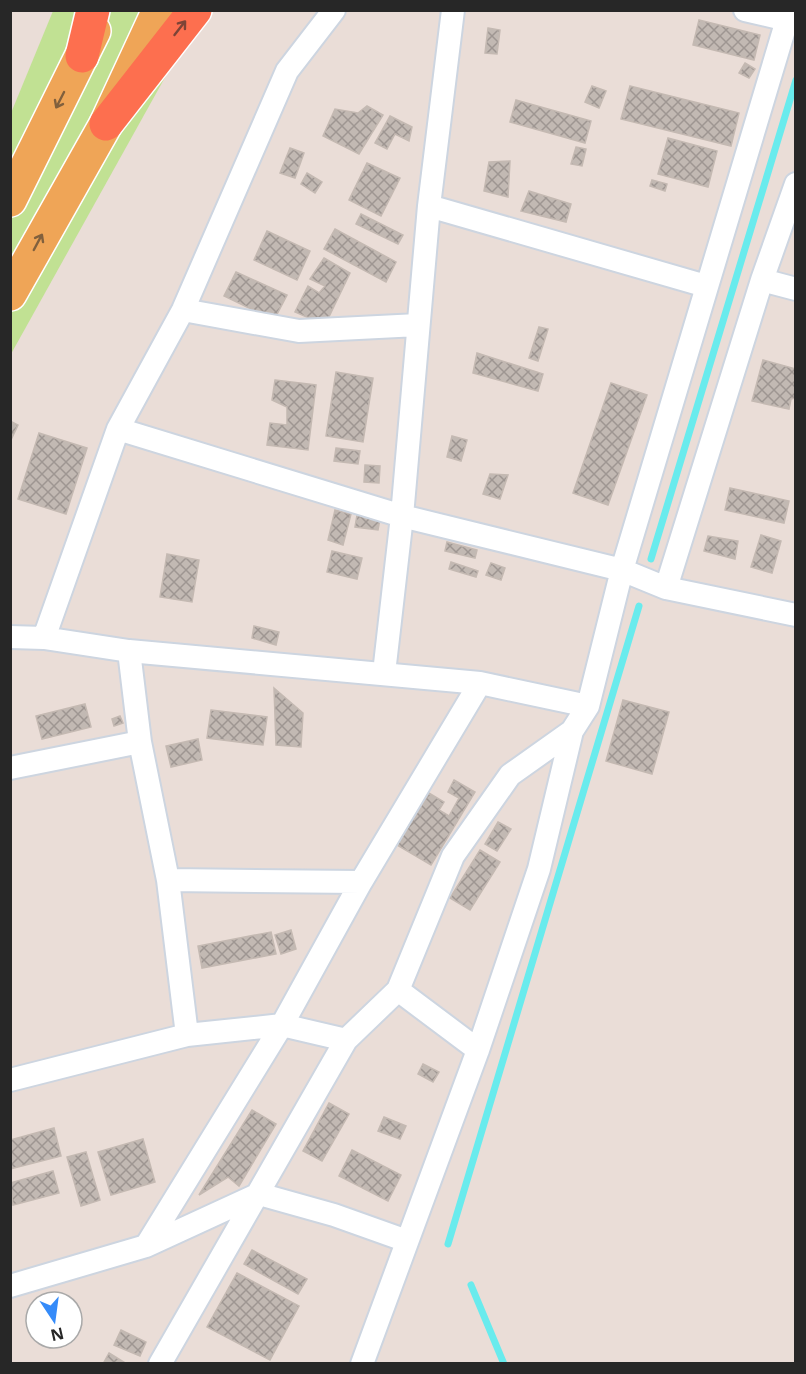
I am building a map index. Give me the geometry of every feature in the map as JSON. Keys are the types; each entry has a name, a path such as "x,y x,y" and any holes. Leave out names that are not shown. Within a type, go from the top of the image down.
{"highway":[{"path":"82,56 93,10"},
{"path":"106,124 195,10"}],"main road":[{"path":"10,200 105,10"},
{"path":"10,294 106,124 159,10"}],"street":[{"path":"44,638 118,429 183,310 287,71 334,10"},
{"path":"384,673 402,516 429,206 453,10"},
{"path":"362,1364 478,1050 539,869 572,731 588,706 622,570 706,286 791,17 746,10"},
{"path":"666,588 762,280 795,184"},
{"path":"429,206 706,286"},
{"path":"762,280 795,289"},
{"path":"183,310 299,331 418,325"},
{"path":"118,429 402,516 622,570 666,588 795,615"},
{"path":"10,637 44,638 129,651 480,683 588,706"},
{"path":"129,651 140,742 168,880 187,1035"},
{"path":"146,1246 282,1025 361,882 480,683"},
{"path":"160,1364 346,1040 398,990 453,856 510,775 572,731"},
{"path":"10,768 140,742"},
{"path":"168,880 361,882"},
{"path":"398,990 478,1050"},
{"path":"10,1080 187,1035 282,1025 346,1040"},
{"path":"10,1286 146,1246 259,1194 334,1215 407,1240"}],"green space":[{"path":"53,11 202,11 11,354 11,113"}],"building":[{"path":"699,20 760,35 754,60 693,45"},
{"path":"488,28 500,30 497,54 485,53"},
{"path":"745,63 755,69 749,78 739,73"},
{"path":"592,86 606,91 599,108 585,102"},
{"path":"630,86 739,113 731,146 621,119"},
{"path":"516,100 591,121 585,143 510,122"},
{"path":"367,106 383,115 359,154 323,136 335,109 358,113"},
{"path":"390,116 412,127 409,141 395,134 387,149 375,143"},
{"path":"668,138 717,151 708,187 658,174"},
{"path":"576,147 586,149 582,166 571,164"},
{"path":"290,148 304,153 295,178 280,173"},
{"path":"510,161 508,197 484,191 489,162"},
{"path":"367,163 400,178 381,216 349,200"},
{"path":"307,173 322,182 315,193 301,184"},
{"path":"652,180 667,184 665,191 650,186"},
{"path":"529,191 571,204 566,222 521,211"},
{"path":"361,214 403,235 398,244 356,224"},
{"path":"335,229 396,262 386,282 324,249"},
{"path":"267,231 310,251 297,280 254,260"},
{"path":"324,258 350,273 325,325 295,312 308,286 319,293 325,286 310,279"},
{"path":"236,272 287,295 274,320 224,296"},
{"path":"539,327 548,329 538,361 529,358"},
{"path":"477,353 543,374 538,391 473,373"},
{"path":"763,360 796,369 796,398 791,399 789,409 752,401"},
{"path":"336,372 373,378 363,442 326,436"},
{"path":"275,380 316,385 308,450 267,445 270,423 287,425 287,407 272,400"},
{"path":"611,383 647,395 608,505 573,493"},
{"path":"10,421 18,425 10,442"},
{"path":"39,433 87,448 66,514 18,499"},
{"path":"452,436 467,440 461,461 447,457"},
{"path":"336,448 360,451 358,464 334,461"},
{"path":"365,465 380,466 379,483 364,482"},
{"path":"490,474 508,475 500,499 483,494"},
{"path":"730,488 789,501 784,523 725,510"},
{"path":"335,510 351,514 343,545 328,540"},
{"path":"357,515 380,519 378,530 355,527"},
{"path":"761,535 781,541 772,573 751,567"},
{"path":"708,536 738,541 735,559 704,551"},
{"path":"447,542 477,550 475,558 445,551"},
{"path":"332,551 362,558 357,579 327,572"},
{"path":"167,554 199,560 192,602 160,597"},
{"path":"451,562 478,571 476,577 449,569"},
{"path":"491,563 505,568 501,580 486,575"},
{"path":"254,626 279,632 276,645 252,638"},
{"path":"274,688 303,713 301,747 276,745"},
{"path":"623,700 669,712 652,774 606,761"},
{"path":"85,704 91,727 42,739 36,716"},
{"path":"211,710 267,717 263,745 207,738"},
{"path":"120,716 123,723 114,726 112,719"},
{"path":"198,739 202,760 171,767 166,746"},
{"path":"454,780 475,792 431,865 397,845 429,793 444,802 439,810 449,816 459,798 448,792"},
{"path":"498,822 511,829 497,851 485,844"},
{"path":"480,850 500,862 470,910 450,898"},
{"path":"291,930 296,949 281,954 275,935"},
{"path":"271,932 276,954 202,968 198,946"},
{"path":"423,1064 439,1072 433,1082 418,1074"},
{"path":"329,1103 349,1114 322,1161 303,1151"},
{"path":"252,1110 276,1124 239,1186 228,1177 199,1195"},
{"path":"384,1117 406,1126 400,1139 378,1131"},
{"path":"54,1128 61,1156 10,1169 10,1140"},
{"path":"143,1139 155,1182 111,1195 98,1152"},
{"path":"352,1150 401,1175 388,1201 339,1176"},
{"path":"86,1152 100,1200 81,1206 67,1157"},
{"path":"53,1171 59,1193 13,1205 10,1183"},
{"path":"252,1250 307,1279 298,1294 244,1264"},
{"path":"237,1273 299,1306 270,1360 207,1327"},
{"path":"121,1330 146,1342 140,1356 114,1345"},
{"path":"109,1353 127,1364 103,1364"}],"waterway":[{"path":"651,559 796,80"},
{"path":"448,1244 639,606"},
{"path":"471,1285 504,1364"}]}
